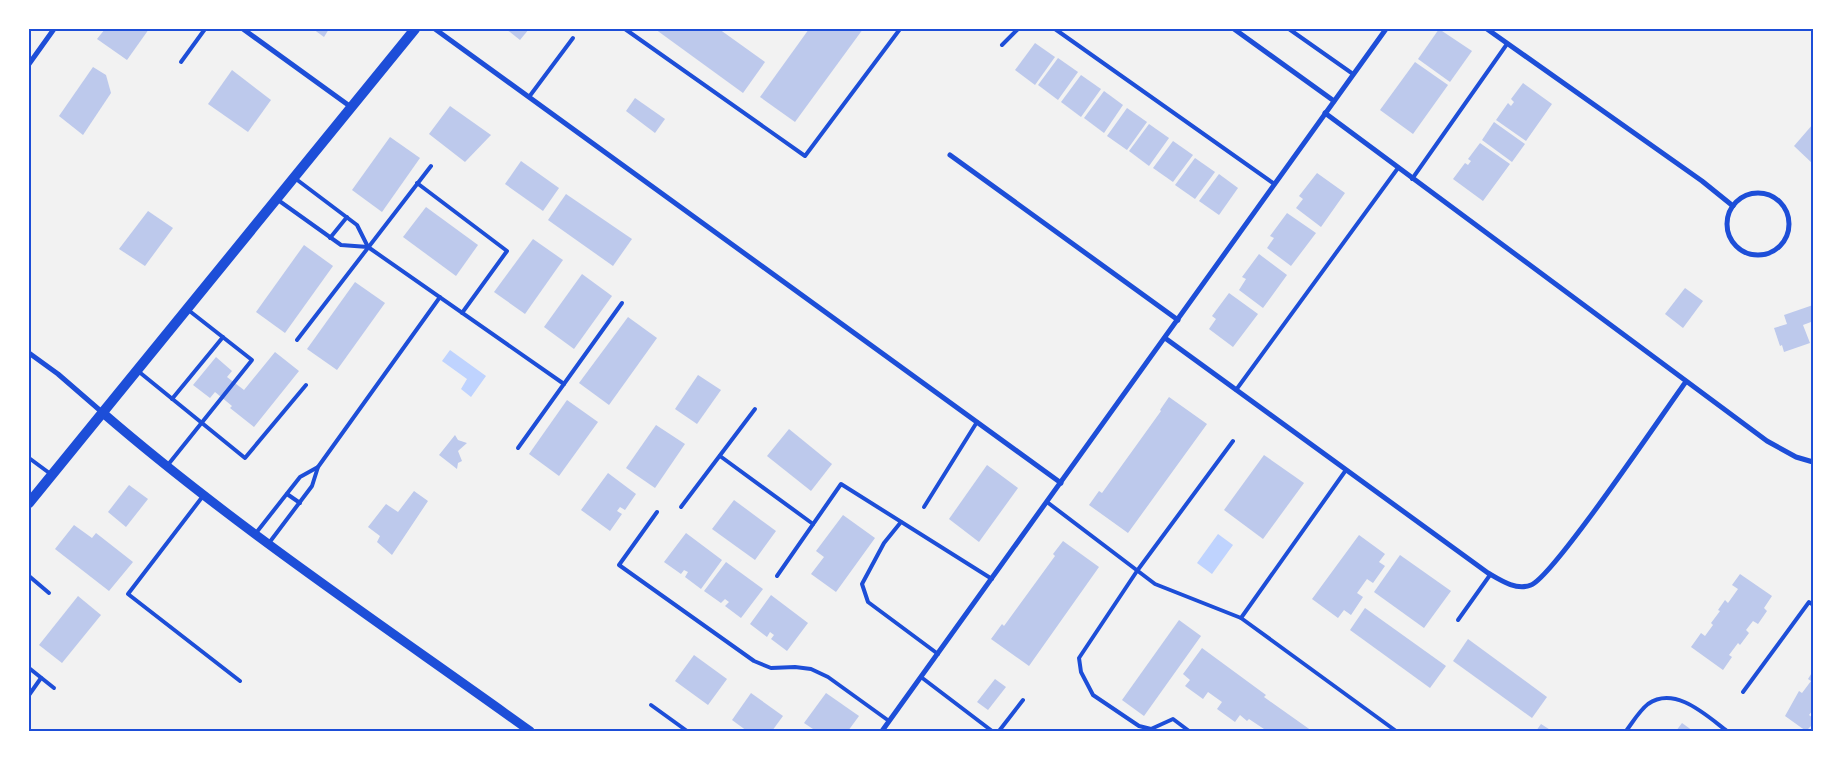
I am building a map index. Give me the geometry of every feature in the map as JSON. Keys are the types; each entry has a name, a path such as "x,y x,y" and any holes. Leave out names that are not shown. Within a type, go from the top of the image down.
{"main road":[{"path":"29,503 415,29"}],"street":[{"path":"29,64 54,29"},
{"path":"243,29 352,108"},
{"path":"435,29 1061,483"},
{"path":"1234,29 1334,101"},
{"path":"882,731 1178,320 1273,183 1386,29"},
{"path":"1487,29 1702,181 1733,206"},
{"path":"1325,113 1767,441 1796,457 1813,462"},
{"path":"950,155 1178,320"},
{"path":"1759,193 1774,197 1785,208 1788,217 1789,228 1786,238 1780,246 1762,255 1742,251 1734,244 1726,225 1733,206 1740,198 1749,194 1759,193"},
{"path":"1165,338 1490,575 1506,584 1528,586 1538,582 1570,543 1685,382"},
{"path":"29,352 58,374 167,466 204,494 530,731"}],"lane":[{"path":"181,62 204,29"},
{"path":"624,29 805,156 900,29"},
{"path":"1002,45 1018,29"},
{"path":"1055,29 1273,183"},
{"path":"1289,29 1353,74"},
{"path":"529,97 573,38"},
{"path":"1412,179 1507,44"},
{"path":"297,340 431,166"},
{"path":"1236,390 1398,168"},
{"path":"294,178 357,225 368,247 564,384"},
{"path":"417,183 507,251 462,313"},
{"path":"276,199 341,245 368,247"},
{"path":"330,238 347,217"},
{"path":"269,543 312,486 318,467 440,297"},
{"path":"518,448 622,303"},
{"path":"167,466 252,360 187,308"},
{"path":"172,399 223,337"},
{"path":"137,371 244,458 306,385"},
{"path":"681,507 755,409"},
{"path":"924,506 977,422"},
{"path":"1189,731 1173,720 1151,729 1139,726 1093,695 1080,672 1079,658 1137,571 1233,441"},
{"path":"720,456 813,524"},
{"path":"29,458 52,475"},
{"path":"256,533 300,477 318,467"},
{"path":"1241,618 1346,470"},
{"path":"777,576 840,484 992,579"},
{"path":"204,494 128,594 240,681"},
{"path":"287,494 300,503"},
{"path":"1047,502 1155,584 1241,618 1396,731"},
{"path":"657,512 619,565 754,661 771,668 795,667 811,670 828,677 889,721"},
{"path":"901,522 884,543 862,584 868,602 938,654"},
{"path":"1458,620 1490,575"},
{"path":"29,576 49,593"},
{"path":"1743,692 1809,602 1813,605"},
{"path":"29,668 54,688"},
{"path":"921,677 992,731"},
{"path":"29,695 41,678"},
{"path":"1626,731 1650,703 1660,699 1671,699 1688,703 1727,731"},
{"path":"1000,731 1024,700"},
{"path":"651,705 687,731"}],"water":[{"path":"450,350 486,376 471,397 461,389 467,379 442,361"},
{"path":"1218,534 1233,545 1212,574 1197,563"}],"building":[{"path":"105,29 149,29 127,60 97,39"},
{"path":"313,29 329,29 324,37"},
{"path":"506,29 529,29 520,40"},
{"path":"655,29 719,29 765,62 743,93"},
{"path":"809,29 863,29 795,122 760,97"},
{"path":"1439,29 1472,51 1450,82 1418,59"},
{"path":"1035,43 1055,57 1035,85 1015,70"},
{"path":"1058,58 1078,72 1058,100 1038,85"},
{"path":"1415,62 1448,85 1413,134 1380,110"},
{"path":"93,67 106,75 111,93 83,135 59,116"},
{"path":"232,70 271,100 248,132 208,104"},
{"path":"1081,75 1101,89 1081,117 1061,102"},
{"path":"1523,83 1552,104 1526,141 1496,120 1508,103 1511,106 1514,102 1511,99"},
{"path":"1104,91 1123,105 1104,133 1084,118"},
{"path":"635,98 665,119 655,133 626,111"},
{"path":"450,106 491,135 465,162 429,134"},
{"path":"1127,108 1147,122 1127,150 1107,136"},
{"path":"1494,122 1525,144 1512,162 1482,140"},
{"path":"1149,124 1169,138 1149,166 1129,151"},
{"path":"1813,124 1813,164 1794,146"},
{"path":"390,137 420,158 382,212 352,190"},
{"path":"1173,141 1193,155 1173,182 1153,168"},
{"path":"1480,143 1510,164 1483,201 1453,179 1465,163 1468,165 1471,161 1468,159"},
{"path":"1195,158 1215,172 1195,199 1175,185"},
{"path":"521,161 559,188 543,211 505,184"},
{"path":"1317,173 1345,193 1321,227 1296,208 1303,199 1299,196"},
{"path":"1219,174 1238,188 1219,215 1199,201"},
{"path":"566,194 632,239 613,266 548,220"},
{"path":"426,207 478,245 456,276 403,237"},
{"path":"148,211 173,228 145,266 119,249"},
{"path":"1287,213 1316,233 1291,266 1267,248 1274,238 1270,236"},
{"path":"533,239 563,260 525,314 494,292"},
{"path":"304,245 333,266 285,333 256,312"},
{"path":"1259,254 1287,275 1263,308 1239,290 1246,279 1242,277"},
{"path":"582,274 612,296 574,349 544,327"},
{"path":"355,282 385,303 337,370 307,349"},
{"path":"1685,288 1703,301 1683,328 1665,314"},
{"path":"1229,293 1258,314 1233,347 1209,329 1216,319 1212,316"},
{"path":"1813,305 1813,328 1811,322 1803,325 1810,343 1784,352 1774,328 1787,324 1784,315"},
{"path":"628,317 657,338 609,405 579,383"},
{"path":"275,352 299,371 254,427 230,408 232,406 215,392 210,398 193,385 216,357 232,371 227,377 244,390"},
{"path":"698,375 721,390 697,424 675,409"},
{"path":"1169,397 1207,424 1128,533 1089,505 1099,491 1102,493"},
{"path":"567,400 598,422 559,476 529,454"},
{"path":"656,425 685,444 655,488 626,468"},
{"path":"789,429 832,464 811,491 767,456"},
{"path":"455,435 458,440 467,443 458,451 462,461 458,463 457,469 439,455"},
{"path":"1264,455 1304,483 1263,539 1224,510"},
{"path":"987,465 1018,488 979,542 949,519"},
{"path":"608,473 636,494 625,510 620,507 617,511 622,514 610,531 581,510"},
{"path":"129,485 148,499 126,527 108,512"},
{"path":"414,491 428,501 392,555 377,542 380,536 368,527 386,504 398,512"},
{"path":"734,500 776,531 755,560 712,529"},
{"path":"843,515 875,538 836,592 811,574 824,557 816,551"},
{"path":"74,525 92,538 96,533 133,562 109,591 55,549"},
{"path":"686,533 722,560 701,589 685,577 688,572 684,570 681,574 664,562"},
{"path":"1359,535 1385,554 1379,562 1385,566 1373,583 1367,579 1357,593 1363,597 1351,615 1344,610 1338,618 1312,599"},
{"path":"1063,541 1099,567 1029,666 991,639 1002,624 1004,626 1055,556 1053,554"},
{"path":"1400,555 1451,591 1424,628 1374,592"},
{"path":"726,562 763,589 741,618 725,606 729,602 725,599 721,603 704,591"},
{"path":"1740,574 1772,596 1764,608 1767,611 1758,624 1753,621 1746,630 1749,633 1729,655 1732,657 1723,670 1691,647 1701,633 1705,636 1713,625 1711,623 1725,600 1728,603 1738,589 1732,585"},
{"path":"771,595 808,623 787,651 771,639 774,635 770,632 767,637 750,624"},
{"path":"78,596 101,615 62,663 39,645"},
{"path":"1365,608 1446,666 1430,688 1350,630"},
{"path":"1179,620 1201,636 1144,716 1122,700"},
{"path":"1468,639 1547,697 1532,718 1453,661"},
{"path":"1202,648 1266,695 1264,697 1312,731 1267,731 1249,719 1247,721 1240,715 1235,722 1217,709 1222,702 1208,692 1203,699 1185,686 1190,680 1183,674"},
{"path":"694,655 727,679 708,705 675,681"},
{"path":"1813,671 1813,710 1809,715 1813,718 1813,724 1806,731 1785,716 1799,691 1802,693 1811,681 1808,679"},
{"path":"995,679 1006,687 988,710 977,702"},
{"path":"751,693 783,716 772,731 747,731 732,720"},
{"path":"826,693 859,716 848,731 816,731 804,723"},
{"path":"1682,723 1693,731 1676,731"},
{"path":"1541,724 1552,731 1536,731"}]}
